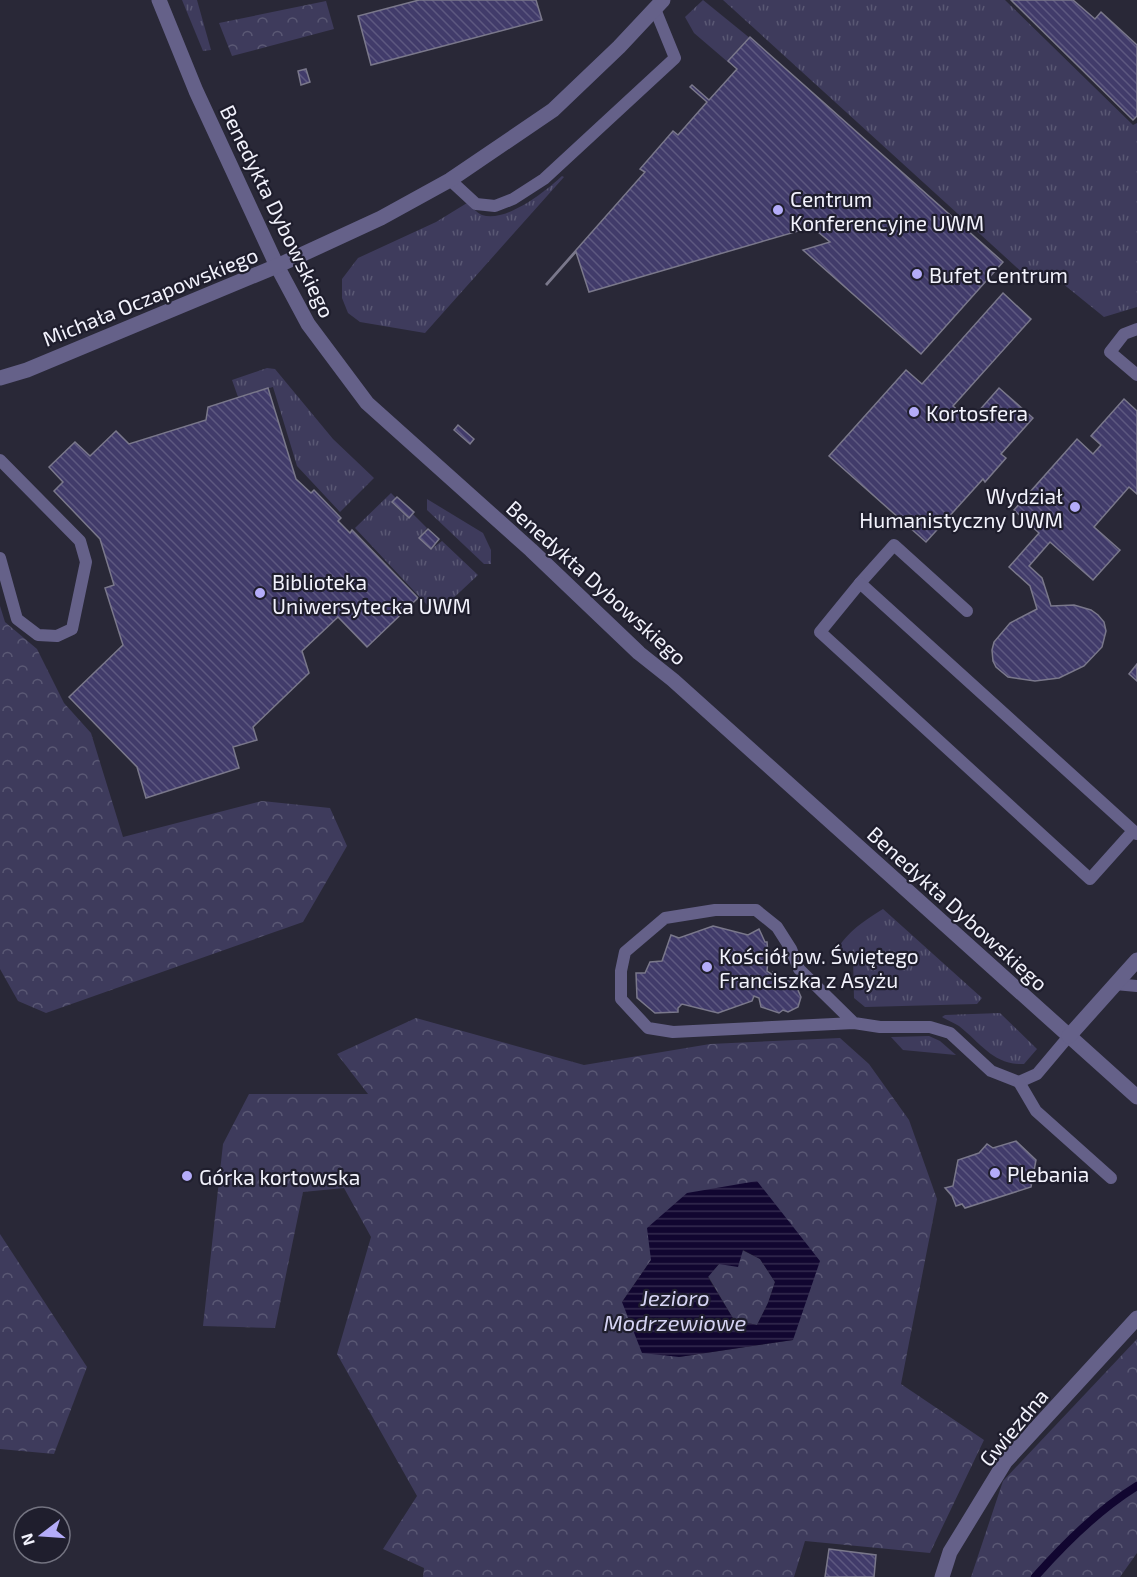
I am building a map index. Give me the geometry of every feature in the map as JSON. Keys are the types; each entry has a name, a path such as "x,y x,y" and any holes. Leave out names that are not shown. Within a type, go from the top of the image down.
{"street":[{"name":"Benedykta Dybowskiego","path":"159,0 196,91 277,266 308,324 367,403 531,550 639,653 682,688 1137,1097"},
{"name":"Michała Oczapowskiego","path":"0,378 27,370 277,266 381,218 450,180 553,110 619,47 659,4"},
{"path":"1069,1036 1137,960"},
{"name":"Gwiezdna","path":"942,1577 950,1552 1005,1462 1137,1318"}],"lane":[{"path":"450,180 476,204 495,206 513,199 544,178 675,58 659,4"},
{"path":"1137,329 1124,334 1110,352 1137,375"},
{"path":"0,460 80,541 86,562 72,629 57,636 38,635 17,619 0,558"},
{"path":"860,583 1135,833 1090,879 820,632 860,583 894,545 967,611"},
{"path":"854,1023 799,969 791,949 777,927 756,910 715,910 665,918 625,952 621,971 621,999 648,1028 673,1032 854,1023 880,1027 930,1027 950,1033 991,1071 1018,1082 1036,1111 1111,1178"},
{"path":"1115,984 1137,986"},
{"path":"1018,1082 1037,1074 1069,1036"}],"green space":[{"path":"182,0 197,0 211,50 203,51"},
{"path":"703,0 751,39 729,63 694,33 685,17"},
{"path":"723,0 1005,0 1133,125 1137,123 1137,307 1104,317 1062,283 1025,275"},
{"path":"326,1 334,29 232,56 219,23"},
{"path":"562,176 564,177 425,333 360,322 348,313 342,298 342,279 358,258 436,222 467,203 482,215 492,216 514,210 546,190"},
{"path":"267,368 275,369 333,439 374,478 340,512 297,466 273,387 238,397 232,380"},
{"path":"391,493 396,498 392,503 408,518 413,514 427,528 419,538 431,549 442,541 478,575 445,606 437,606 433,602 428,606 355,528"},
{"path":"427,499 483,533 491,550 491,564 484,564 427,510"},
{"path":"0,606 5,622 37,649 64,703 91,733 123,837 262,801 330,808 347,846 303,922 46,1013 18,1001 0,969"},
{"path":"883,909 982,998 977,1004 865,1007 854,998 853,959 840,960 833,957 848,935"},
{"path":"1000,1013 1037,1049 1024,1064 1004,1061 996,1057 959,1026 942,1017 945,1015"},
{"path":"416,1018 584,1065 710,1044 840,1038 869,1064 909,1120 937,1199 901,1384 984,1440 930,1553 805,1541 794,1577 423,1577 424,1568 383,1549 417,1496 337,1354 371,1237 344,1188 303,1192 275,1328 203,1326 223,1144 249,1094 368,1094 337,1054","holes":["757,1182 793,1340 679,1357 622,1302 651,1260"]},
{"path":"929,1036 940,1041 956,1055 903,1050 891,1037"},
{"path":"0,1234 87,1367 54,1454 0,1449"},
{"path":"742,1250 760,1259 775,1282 757,1325 734,1320 708,1276 719,1264"},
{"path":"1137,1339 1137,1553 1120,1577 971,1577 1003,1481"}],"water":[{"name":"Jezioro Modrzewiowe","path":"757,1181 820,1261 793,1340 679,1357 642,1353 622,1302 651,1260 647,1228 687,1193","holes":["743,1250 760,1259 775,1282 768,1303 757,1325 734,1320 708,1277 719,1264 738,1267"]}],"building":[{"path":"419,0 536,0 542,20 371,65 358,16"},
{"path":"1011,0 1073,0 1095,19 1101,12 1137,45 1137,116 1133,120"},
{"name":"Centrum Konferencyjne UWM","path":"750,37 1003,262 921,354 803,250 830,242 812,227 589,292 576,252 546,284 645,172 640,169 673,131 678,135 707,102 690,87 692,85 709,100 737,69 728,61"},
{"path":"306,69 310,82 301,85 298,71"},
{"name":"Kortosfera","path":"1003,293 1031,319 953,406 970,421 999,388 1033,418 1001,454 1006,458 985,482 983,479 926,542 829,456 906,370 922,384"},
{"name":"Biblioteka Uniwersytecka UWM","path":"268,388 296,479 311,493 314,490 341,518 338,521 350,533 352,530 418,598 367,647 338,617 302,651 309,673 253,727 257,740 233,747 239,768 146,798 137,767 69,697 123,645 105,588 114,585 100,539 54,491 63,482 49,467 75,442 90,456 116,431 129,444 206,420 208,407"},
{"path":"1124,399 1137,411 1137,494 1129,487 1094,527 1120,550 1093,580 1050,542 1029,566 1042,578 1051,606 1074,605 1091,610 1098,615 1104,622 1106,631 1102,647 1084,666 1059,678 1035,681 1008,677 996,667 993,661 994,642 1010,623 1037,609 1030,586 1009,567 1039,533 1014,510 1077,439 1093,454 1101,445 1091,436"},
{"path":"458,425 474,439 470,444 454,430"},
{"path":"397,497 414,512 409,518 392,502"},
{"path":"428,529 439,539 431,549 419,538"},
{"path":"1137,664 1137,681 1129,674"},
{"name":"Kościół pw. Świętego Franciszka z Asyżu","path":"713,926 748,935 759,929 767,942 768,954 765,955 768,960 767,971 773,975 775,972 776,976 791,981 792,986 797,988 801,997 798,1007 779,1013 761,1007 759,998 754,996 752,1001 718,1013 682,1004 678,1012 655,1013 637,998 636,973 645,973 650,962 662,961 671,935 679,938"},
{"name":"Plebania","path":"1016,1141 1036,1160 1031,1187 965,1208 962,1204 956,1206 952,1196 945,1188 953,1186 958,1160 979,1153 987,1144 993,1148"},
{"path":"829,1549 876,1555 874,1577 825,1577"}],"waterway":[{"path":"1035,1577 1083,1528 1137,1486"}],"place":[{"name":"Centrum Konferencyjne UWM","path":"778,210"},
{"name":"Bufet Centrum","path":"917,274"},
{"name":"Kortosfera","path":"914,412"},
{"name":"Wydział Humanistyczny UWM","path":"1075,507"},
{"name":"Biblioteka Uniwersytecka UWM","path":"260,593"},
{"name":"Kościół pw. Świętego Franciszka z Asyżu","path":"707,967"},
{"name":"Plebania","path":"995,1173"},
{"name":"Górka kortowska","path":"187,1176"}]}
